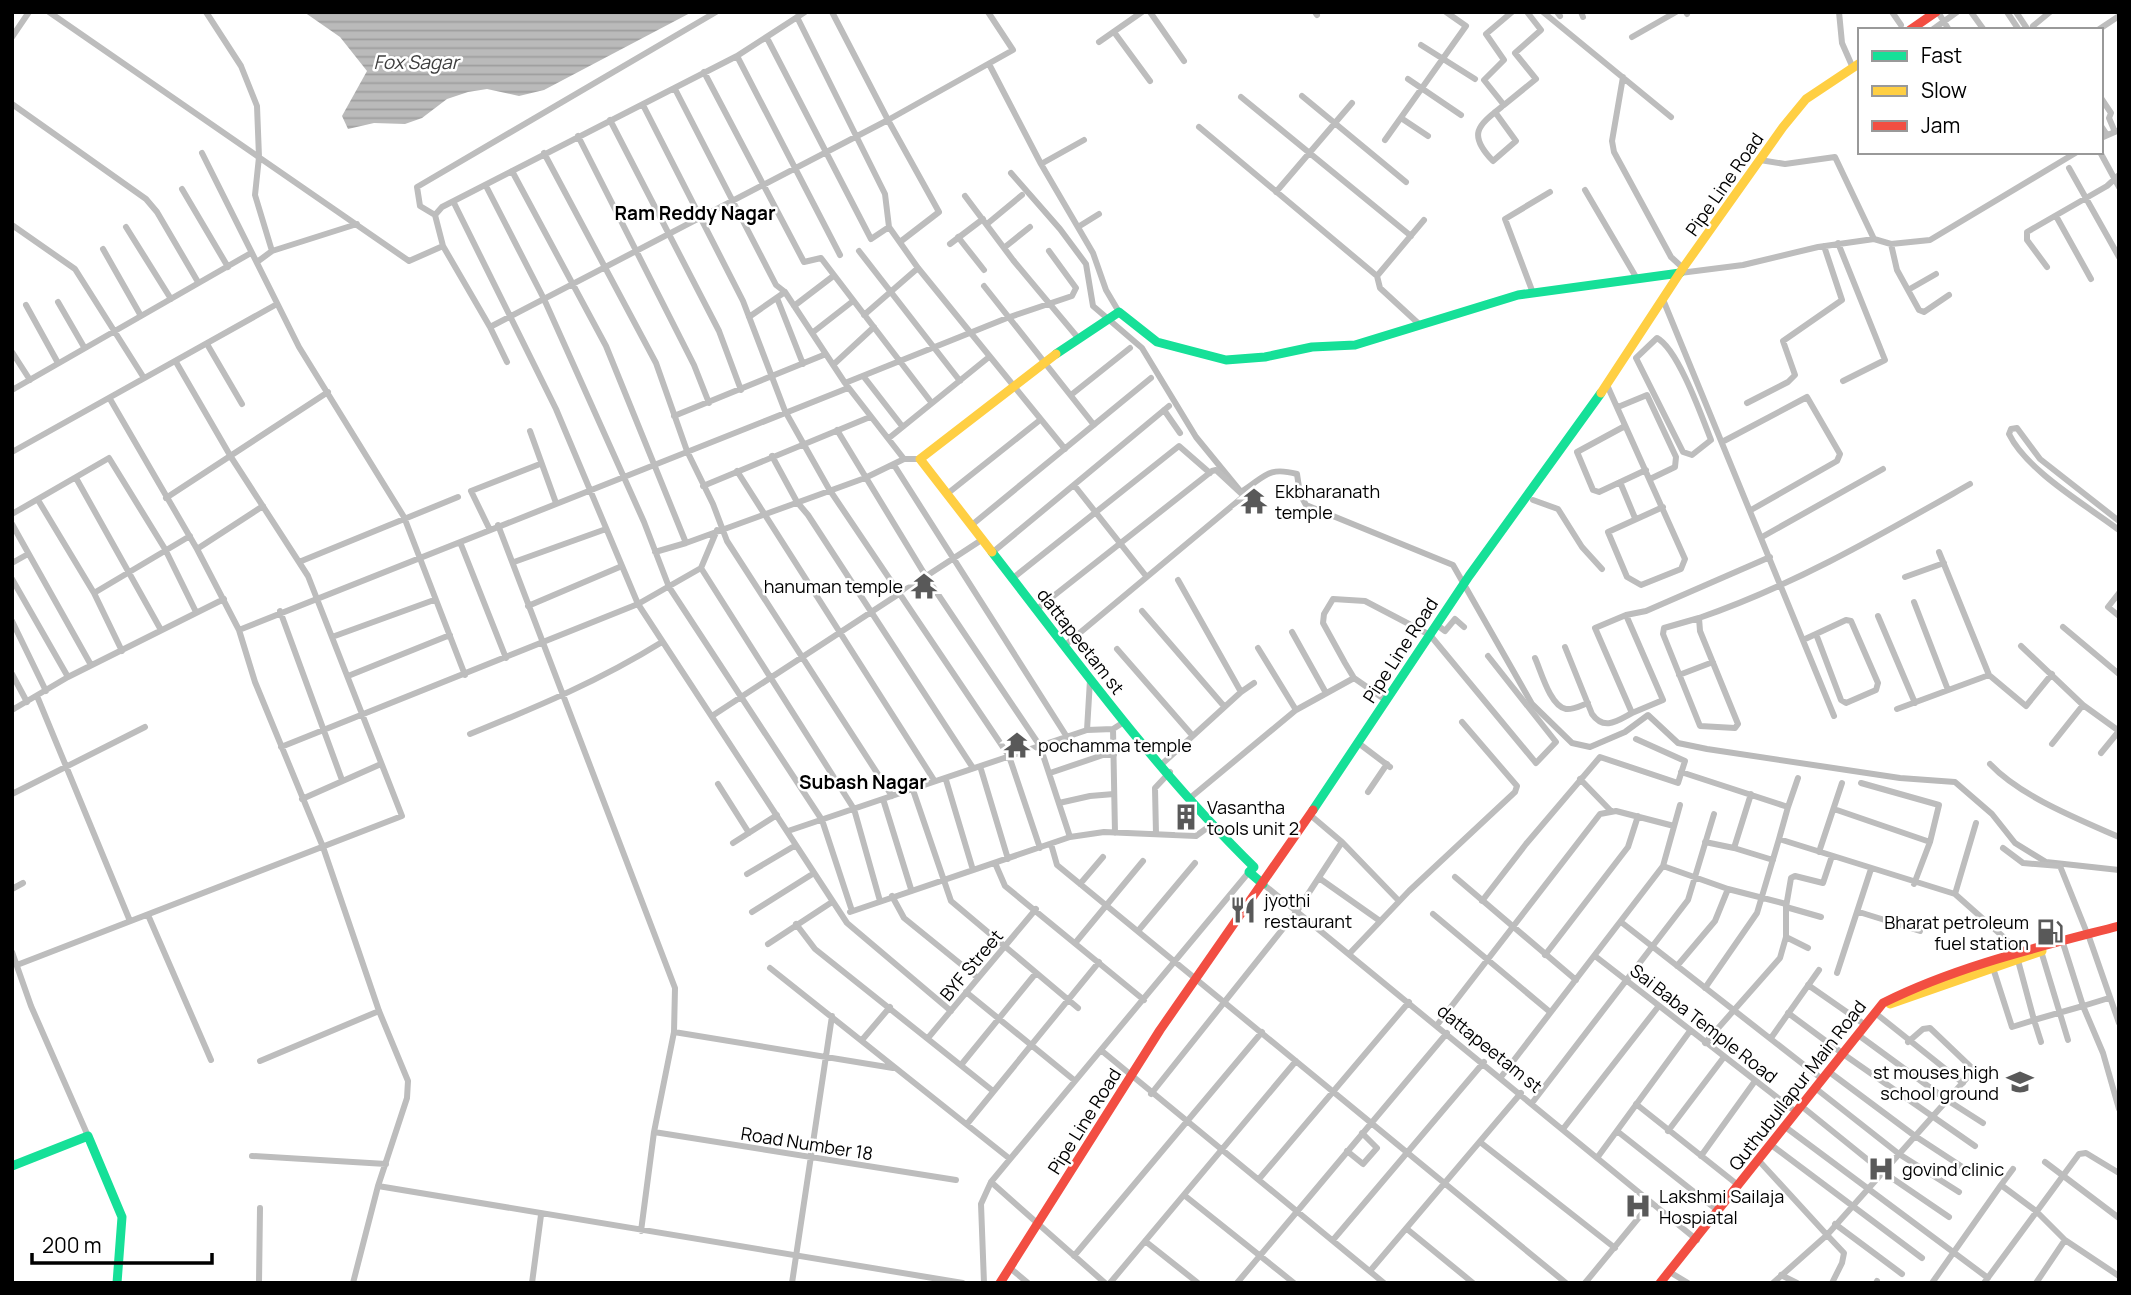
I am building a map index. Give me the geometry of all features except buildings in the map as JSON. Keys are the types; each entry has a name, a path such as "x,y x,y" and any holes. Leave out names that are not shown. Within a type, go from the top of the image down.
{"street":[{"path":"12,37 29,12"},
{"path":"49,12 409,261 443,246"},
{"path":"205,12 241,66 257,106 259,157 255,195 272,251"},
{"path":"507,362 443,246 435,215 420,206 417,187 716,12"},
{"path":"435,215 442,207 544,153 737,56 805,12"},
{"path":"832,12 939,212 900,242"},
{"path":"490,327 855,138 1013,50 988,12"},
{"path":"1099,42 1142,12"},
{"path":"1150,12 1184,61"},
{"path":"1385,140 1466,26 1446,12"},
{"path":"1504,58 1486,34 1512,12"},
{"path":"1504,105 1484,80 1504,58 1516,53 1541,30 1527,12"},
{"path":"1544,12 1671,117"},
{"path":"1632,37 1676,12"},
{"path":"1839,12 1842,43 1856,65"},
{"path":"1892,12 1900,24"},
{"path":"1934,28 1957,12"},
{"path":"1971,12 1983,28"},
{"path":"2007,12 2018,28"},
{"path":"2016,12 2030,28 2050,12"},
{"path":"1913,28 1934,13 1948,28"},
{"path":"2101,28 2119,16"},
{"path":"797,17 885,194 889,227 918,268 1065,449"},
{"path":"1114,32 1150,81"},
{"path":"767,38 871,239 889,227"},
{"path":"1421,45 1475,79"},
{"path":"1495,113 1516,141 1493,161 1479,144 1480,125 1536,79 1516,53"},
{"path":"737,56 840,255"},
{"path":"989,64 1041,164 1093,253 1117,314 1157,342 1226,360 1265,357 1312,347 1355,345 1492,302 1534,293 1636,277 1743,265 1838,243 1874,239 1891,244 1923,241 1945,234 2073,154"},
{"name":"Pipe Line Road","path":"1000,1283 1131,1075 1263,884 1307,813 1387,701 1469,576 1607,385 1760,160 1807,99 1856,65"},
{"path":"704,72 804,262 821,258 832,276 931,402"},
{"path":"1623,77 1612,141 1614,152 1671,257 1682,271"},
{"path":"1408,79 1461,115"},
{"path":"675,89 776,285 785,292 847,385 904,459"},
{"path":"1302,96 1406,182"},
{"path":"1241,97 1411,236"},
{"path":"2103,101 2111,113 2110,134"},
{"path":"1276,192 1352,103"},
{"path":"12,104 146,199 157,212 198,282"},
{"path":"643,105 749,317 770,378 785,411 830,489 1009,756 1040,848"},
{"path":"1401,118 1428,136"},
{"path":"610,120 719,331 741,390"},
{"path":"1199,127 1377,276 1380,288 1419,324"},
{"path":"578,136 638,250 694,365 709,403"},
{"path":"1041,164 1084,140"},
{"path":"202,153 277,304 404,517 465,675"},
{"path":"544,153 656,363 687,451 720,529 891,796"},
{"path":"2101,154 2117,178 2119,187"},
{"path":"1760,160 1785,164 1835,157 1874,239"},
{"path":"2069,168 2119,257"},
{"path":"512,171 606,346 686,543"},
{"path":"2047,267 2025,234 2117,178"},
{"path":"486,186 544,299 624,476 670,587 822,820 852,911"},
{"path":"182,189 228,267"},
{"path":"1586,190 1636,277"},
{"path":"1534,293 1505,219 1550,192"},
{"path":"950,244 1022,195"},
{"path":"965,196 1047,303 1079,339"},
{"path":"454,203 511,315 638,604 847,923 951,1011"},
{"path":"1078,227 1099,214"},
{"path":"2056,216 2091,279"},
{"path":"1377,276 1424,220"},
{"path":"257,262 272,251 356,224"},
{"path":"12,225 75,269 144,378"},
{"path":"126,227 171,299"},
{"path":"1005,247 1030,227"},
{"path":"958,237 984,270"},
{"path":"1838,243 1885,360 1843,381"},
{"path":"1891,244 1897,270 1919,310 1924,312 1949,295"},
{"path":"1747,403 1788,382 1795,375 1783,341 1842,300 1824,246"},
{"path":"103,249 141,316"},
{"path":"859,251 960,381"},
{"path":"239,629 656,464 847,385 932,346 1072,296 1076,292 1049,251"},
{"path":"12,390 251,253"},
{"path":"864,315 918,268"},
{"path":"1908,290 1936,274"},
{"path":"794,306 832,276"},
{"path":"984,286 1094,425"},
{"path":"749,317 785,292"},
{"path":"777,298 803,363"},
{"path":"812,333 853,301"},
{"path":"58,302 85,347"},
{"path":"1664,302 1834,716"},
{"path":"12,452 110,400 144,378 277,304"},
{"path":"26,305 58,363"},
{"path":"655,552 865,478 904,459 920,460 1045,362 1117,314"},
{"path":"833,365 874,327"},
{"path":"1657,338 1664,342 1675,359 1704,423 1710,443 1686,456 1636,358 1657,338"},
{"path":"207,344 242,404"},
{"path":"1070,395 1130,348"},
{"path":"12,352 30,380"},
{"path":"674,416 826,354"},
{"path":"1675,359 1686,354"},
{"path":"888,439 989,357"},
{"path":"16,965 402,816 317,596 299,562 231,457 176,362"},
{"path":"864,377 902,426"},
{"path":"973,524 1151,378"},
{"path":"1607,385 1663,507 1686,564 1681,569 1641,584 1627,577 1608,532 1663,507"},
{"path":"166,498 328,393"},
{"path":"1618,407 1647,395 1676,457 1675,467 1650,479"},
{"path":"1722,442 1807,397 1840,454 1837,461 1751,510"},
{"path":"110,400 190,536 239,629 281,747 323,847 379,1011 408,1081 407,1098 378,1186 354,1283"},
{"path":"993,552 1166,408 1180,433"},
{"path":"703,486 870,417"},
{"path":"947,494 1041,420"},
{"path":"1704,423 1713,420"},
{"path":"1625,426 1577,452 1593,490 1599,492 1646,470"},
{"path":"2119,521 2040,459 2017,428 2011,429 2009,434 2015,444 2041,471 2119,530"},
{"path":"837,430 927,578 1040,746 1070,837"},
{"path":"530,431 556,503"},
{"path":"1015,580 1179,446 1210,472"},
{"path":"772,456 797,502 976,767 1008,859"},
{"path":"12,514 109,458 165,549 196,612"},
{"name":"dattapeetam st","path":"920,460 973,524 1090,680 1263,884 1484,1062 1697,1240"},
{"path":"489,528 471,491 540,464"},
{"path":"894,465 1067,737"},
{"path":"1762,537 1883,469"},
{"path":"1037,610 1122,545 1210,472 1216,470 1244,498 1064,646"},
{"path":"737,471 870,684 934,780"},
{"path":"76,478 126,572 161,630"},
{"path":"1620,482 1636,518"},
{"path":"1699,618 1700,631 1738,724 1735,728 1700,726 1663,630 1781,585 1856,548 1970,484"},
{"path":"1074,485 1146,576"},
{"path":"299,562 458,497"},
{"path":"38,500 93,593 122,651"},
{"path":"1533,500 1558,509 1582,547 1602,569"},
{"path":"197,550 262,506"},
{"path":"12,524 91,665"},
{"path":"498,525 671,974 676,1000 674,1032 654,1132 641,1231"},
{"path":"514,562 606,528"},
{"path":"281,747 638,604 701,568 720,529"},
{"path":"93,593 190,536"},
{"path":"712,716 927,578 983,538"},
{"path":"460,542 506,658"},
{"path":"1939,552 1989,675 2026,706 2052,674"},
{"path":"12,563 28,554"},
{"path":"1632,713 1595,628 1626,615 1646,611 1770,557"},
{"path":"1905,577 1944,563"},
{"path":"528,606 622,566"},
{"path":"701,568 854,809 880,901"},
{"path":"12,579 68,677"},
{"path":"1178,580 1241,692"},
{"path":"2119,593 2108,607 2119,616"},
{"path":"12,710 68,677 224,599"},
{"path":"1387,701 1354,678 1323,623 1324,614 1333,599 1365,601 1430,635 1536,763 1556,741 1488,656"},
{"path":"332,637 434,600"},
{"path":"1914,602 1948,690"},
{"path":"280,611 342,780"},
{"path":"1142,611 1223,705"},
{"path":"1565,647 1595,718 1603,724 1663,701 1626,615"},
{"path":"1878,616 1915,702"},
{"path":"1441,618 1450,625 1457,619 1464,626"},
{"path":"1803,640 1846,620 1851,621 1878,683 1876,690 1846,703 1841,701 1816,634"},
{"path":"12,621 46,691"},
{"path":"2063,627 2119,674"},
{"path":"1292,632 1326,693"},
{"path":"348,676 450,635"},
{"path":"470,734 564,696 614,672 663,642"},
{"path":"2021,646 2083,705 2119,731 2101,753"},
{"path":"1258,648 1296,710"},
{"path":"1117,649 1192,735"},
{"path":"1535,658 1551,695 1562,707 1569,709 1588,703"},
{"path":"1679,675 1713,662"},
{"path":"12,674 27,702"},
{"path":"1897,709 1989,675"},
{"path":"1190,798 1296,710 1354,678"},
{"path":"1087,730 1090,680"},
{"path":"1162,764 1223,705 1254,683"},
{"path":"37,696 130,921"},
{"path":"2052,744 2083,705"},
{"path":"788,831 913,790 934,780 946,780 976,767 1087,730 1113,729 1124,722"},
{"path":"1350,953 1399,901 1515,792 1517,786 1510,775 1462,722"},
{"path":"12,794 145,727"},
{"path":"1113,729 1115,832"},
{"path":"1482,901 1600,757 1678,783 1685,761 1636,739"},
{"path":"1357,742 1389,766 1368,792"},
{"path":"1050,772 1103,755 1114,755"},
{"path":"302,799 381,764"},
{"path":"1990,764 2000,775 2067,814 2119,837"},
{"path":"1156,834 1155,789 1170,772"},
{"path":"1681,772 1788,807"},
{"path":"1705,988 1752,924 1763,898 1798,778"},
{"path":"1580,779 1610,810 1674,826"},
{"path":"946,780 973,870"},
{"path":"1819,852 1842,783"},
{"path":"1861,783 1939,805 1930,842 1914,884"},
{"path":"718,784 749,833"},
{"path":"913,790 951,901 1077,1008"},
{"path":"1059,803 1114,794"},
{"path":"1734,848 1751,794"},
{"path":"883,799 911,890"},
{"path":"1501,1077 1662,866 1680,805"},
{"path":"1437,1025 1600,814 1610,810"},
{"path":"1834,810 1930,842"},
{"path":"1307,813 1342,842 1399,901"},
{"path":"1532,1103 1688,900 1714,814"},
{"path":"733,843 777,815"},
{"path":"1545,955 1628,847 1638,816"},
{"path":"1955,894 1976,823"},
{"path":"842,915 1070,837 1115,832 1196,836 1211,825"},
{"path":"1779,839 1914,884 1955,894 2008,941 2017,956 2041,1042"},
{"path":"1151,1094 1297,911 1342,842"},
{"path":"1705,842 1773,860"},
{"path":"1051,844 1057,865 1566,1283"},
{"path":"747,874 796,845"},
{"path":"2003,848 2023,863 2060,866 2088,935 2109,998 2116,1008 2119,1023"},
{"path":"1821,891 1832,856"},
{"path":"1080,884 1103,857"},
{"path":"1076,942 1143,861"},
{"path":"995,863 1006,886 1144,1000"},
{"path":"1138,931 1195,863"},
{"path":"1662,866 1821,917"},
{"path":"1837,973 1871,869"},
{"path":"984,1283 981,1204 991,1182 1251,870"},
{"path":"752,912 814,873"},
{"path":"1705,1043 1780,958 1786,937 1786,905 1793,876 1824,883"},
{"path":"1455,877 1576,980"},
{"path":"1318,878 1380,921"},
{"path":"12,889 23,883"},
{"path":"1677,967 1715,921 1728,889"},
{"path":"892,896 904,918 978,978"},
{"path":"768,944 832,902"},
{"name":"BYF Street","path":"928,1038 1035,909"},
{"path":"1859,912 1920,931"},
{"path":"1433,914 1489,958 1550,1012"},
{"path":"148,915 211,1059"},
{"path":"1621,922 1822,1079"},
{"path":"796,924 815,949 993,1091"},
{"name":"Quthubullapur Main Road","path":"1667,1283 1717,1210 1819,1091 1864,1024 1882,1003 1897,993 2119,926"},
{"name":"Quthubullapur Main Road","path":"2088,935 2119,933"},
{"path":"1786,937 1808,948"},
{"path":"2062,942 2083,1006 2103,1053 2119,1106"},
{"name":"Quthubullapur Main Road","path":"1660,1283 1774,1147 1822,1079 1892,1002 2062,942"},
{"path":"2041,951 2068,1040"},
{"path":"12,952 122,1217 117,1283"},
{"name":"Sai Baba Temple Road","path":"1595,956 1798,1114 1950,1217"},
{"path":"967,1124 1099,962"},
{"path":"770,968 1010,1159"},
{"path":"1993,968 2012,1027 2109,998"},
{"path":"1771,1038 1819,970"},
{"path":"961,1065 1036,973"},
{"path":"1808,985 1864,1024"},
{"path":"966,992 1074,1080"},
{"path":"1259,1179 1409,1002"},
{"path":"862,1040 890,1007"},
{"path":"1563,1129 1658,1007"},
{"path":"260,1061 379,1011"},
{"path":"1788,1013 1975,1146"},
{"path":"792,1283 832,1016"},
{"path":"1879,1016 1908,1042 1963,1083"},
{"path":"1773,1283 1827,1235 1973,1072 1972,1065 1930,1028 1923,1029 1908,1042"},
{"path":"1597,1158 1690,1031"},
{"path":"674,1032 895,1068"},
{"path":"1074,1256 1262,1032"},
{"path":"1237,1283 1447,1032"},
{"path":"1861,1037 1983,1123"},
{"path":"1102,1051 1151,1094 1297,1209 1380,1282"},
{"path":"1668,1131 1724,1057"},
{"path":"991,1182 1107,1283 1223,1150 1296,1061"},
{"path":"1334,1240 1484,1062"},
{"path":"1832,1074 1915,1136 1970,1172"},
{"path":"1701,1156 1755,1081"},
{"path":"1819,1091 1899,1154 1959,1192"},
{"path":"1370,1271 1521,1093"},
{"path":"1636,1104 1738,1185"},
{"path":"1788,1129 1986,1280 2062,1175 2083,1152 2119,1172"},
{"path":"1617,1131 1717,1210"},
{"name":"Road Number 18","path":"654,1132 956,1180"},
{"path":"12,1166 88,1136"},
{"path":"1350,1148 1363,1164 1377,1148 1360,1136"},
{"path":"1480,1142 1615,1248"},
{"path":"1774,1147 1922,1258"},
{"path":"252,1156 386,1164"},
{"path":"2045,1162 2119,1218"},
{"path":"1761,1163 1844,1253 1832,1283"},
{"path":"1932,1283 2013,1169"},
{"path":"2001,1185 2036,1211 2066,1240 2119,1276"},
{"path":"378,1186 963,1283"},
{"path":"1184,1195 1294,1283"},
{"path":"1585,1283 1650,1203"},
{"path":"259,1283 260,1208"},
{"path":"532,1283 541,1214"},
{"path":"1835,1224 1902,1274"},
{"path":"1406,1229 1473,1283"},
{"path":"2036,1283 2066,1240"},
{"path":"1145,1241 1198,1283"},
{"path":"1010,1268 1028,1283"},
{"path":"1673,1274 1688,1283"},
{"path":"1781,1275 1797,1283"}],"water":[{"name":"Fox Sagar","path":"304,12 692,12 544,90 519,96 487,89 468,92 447,99 422,118 405,124 374,123 348,129 342,116 367,71 340,37"}],"waterway":[{"path":"1011,173 1060,229 1086,264 1093,306 1142,348 1196,437 1241,492 1272,472 1297,474 1300,494 1306,505 1453,565 1532,704 1572,743 1590,747 1625,732 1648,715 1678,743 1900,778 1955,782 1992,814 2015,843 2046,862 2119,870"}],"traffic: fast":[{"path":"1056,354 1119,312 1157,342 1226,360 1265,357 1312,347 1355,345 1518,295 1680,273"},
{"path":"1313,810 1469,576 1601,393"},
{"path":"992,552 1150,754 1254,867 1249,872 1263,884"},
{"path":"12,1166 88,1136 122,1217 117,1283"}],"traffic: slow":[{"path":"1601,393 1683,268 1783,127 1806,99 1858,64"},
{"path":"992,552 920,459 1056,354"},
{"path":"1890,1004 2042,951"}],"traffic: jam":[{"path":"1913,28 1936,12"},
{"path":"1000,1283 1160,1030 1313,810"},
{"path":"1660,1283 1883,1003 1969,968 2119,926"}],"place":[{"name":"Ekbharanath temple","path":"1254,501"},
{"name":"hanuman temple","path":"924,586"},
{"name":"pochamma temple","path":"1017,745"},
{"name":"Vasantha tools unit 2","path":"1186,817"},
{"name":"jyothi restaurant","path":"1243,910"},
{"name":"Bharat petroleum fuel station","path":"2050,932"},
{"name":"st mouses high school ground","path":"2020,1082"},
{"name":"govind clinic","path":"1881,1169"},
{"name":"Lakshmi Sailaja Hospiatal","path":"1638,1206"}],"district":[{"name":"Ram Reddy Nagar","path":"695,213"},
{"name":"Subash Nagar","path":"863,782"}]}
